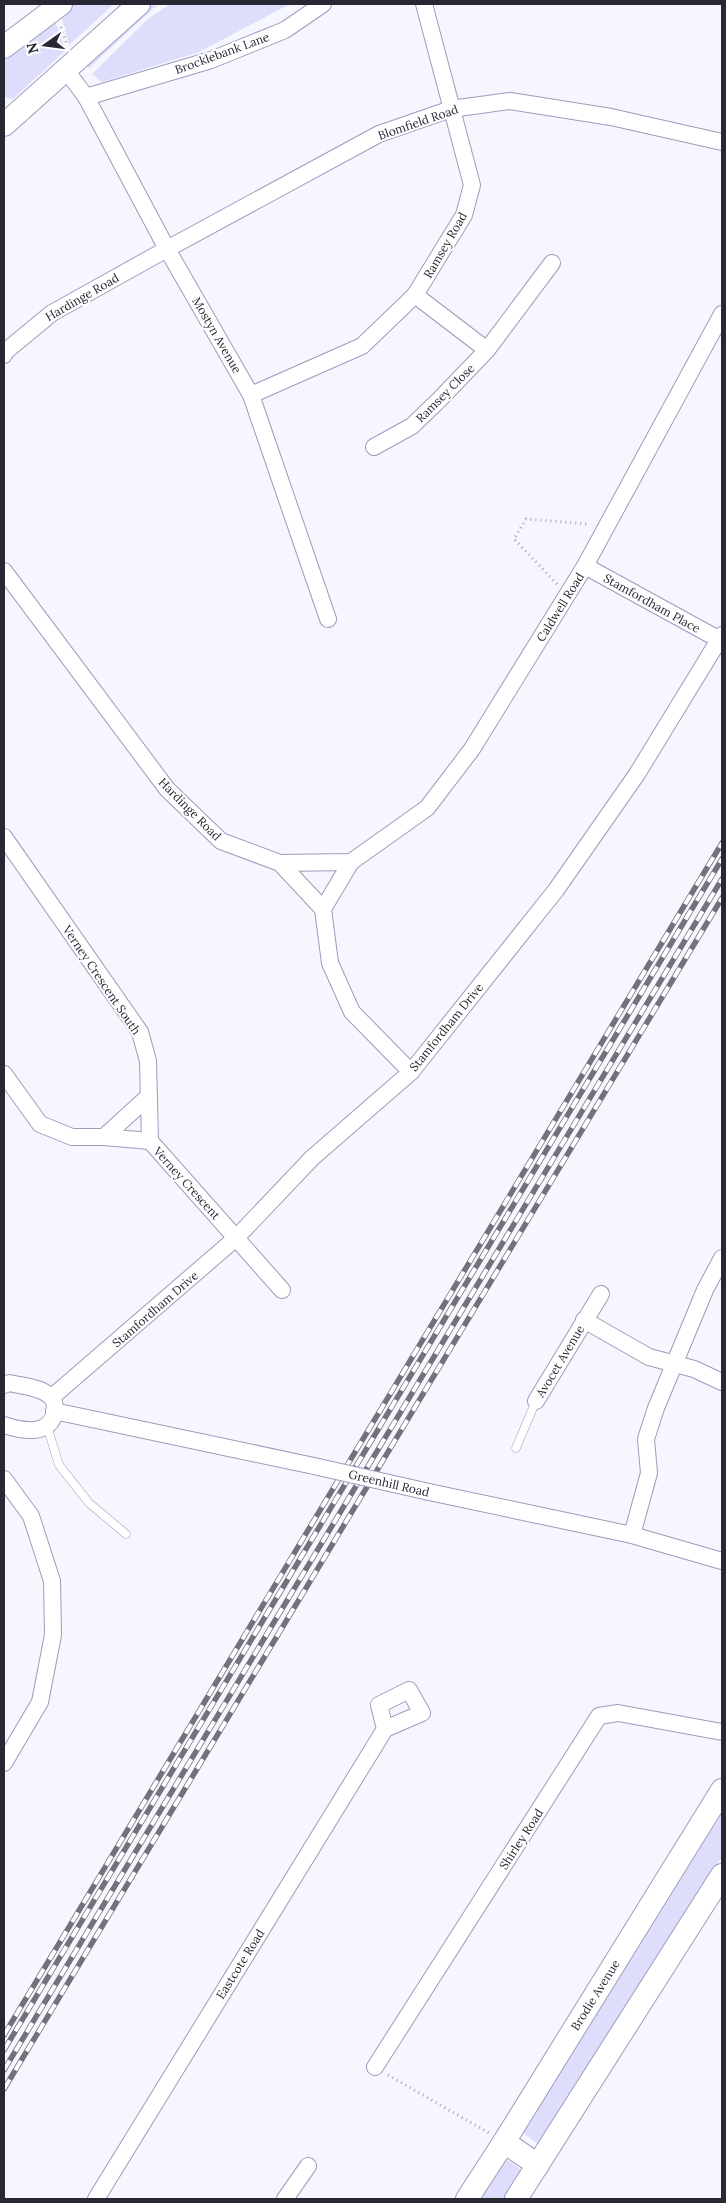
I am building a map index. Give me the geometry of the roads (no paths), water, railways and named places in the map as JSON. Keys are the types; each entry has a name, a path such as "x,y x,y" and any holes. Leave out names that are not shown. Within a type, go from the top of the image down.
{"street":[{"path":"4,125 139,4"},
{"name":"Brocklebank Lane","path":"86,97 211,60 284,30 323,4"},
{"name":"Ramsey Road","path":"251,395 362,346 415,295 464,215 472,185 424,4"},
{"path":"4,48 58,6"},
{"name":"Mostyn Avenue","path":"72,64 86,97 168,249 251,395 328,619"},
{"name":"Blomfield Road","path":"168,249 379,134 451,109 510,101 611,116 722,142"},
{"name":"Hardinge Road","path":"4,355 6,351 52,313 168,249"},
{"name":"Ramsey Close","path":"374,446 412,426 487,350 552,263"},
{"path":"415,295 487,350"},
{"name":"Caldwell Road","path":"323,909 351,862 427,808 472,749 585,566 722,314"},
{"name":"Stamfordham Place","path":"585,566 721,637"},
{"name":"Hardinge Road","path":"4,571 167,789 221,840 280,862 323,909"},
{"name":"Stamfordham Drive","path":"51,1411 236,1238 312,1158 411,1072 556,890 637,774 721,637"},
{"name":"Verney Crescent South","path":"4,837 140,1032 148,1061 150,1141"},
{"path":"280,862 351,862"},
{"path":"323,909 330,963 352,1012 411,1072"},
{"name":"Verney Crescent","path":"4,1074 40,1124 72,1137 104,1137 150,1141 282,1290"},
{"path":"104,1137 149,1096"},
{"path":"632,1535 649,1473 646,1439 656,1408 705,1290 722,1258"},
{"name":"Avocet Avenue","path":"536,1401 601,1294"},
{"name":"Avocet Avenue","path":"584,1320 649,1357 694,1369 722,1382"},
{"path":"4,1385 9,1383 42,1391 51,1411 35,1430 6,1430"},
{"name":"Greenhill Road","path":"51,1411 632,1535 722,1561"},
{"path":"4,1479 31,1516 52,1581 53,1635 40,1702 4,1763"},
{"name":"Shirley Road","path":"375,2068 600,1716 618,1713 722,1732"},
{"name":"Eastcote Road","path":"96,2199 385,1729"},
{"name":"Brodie Avenue","path":"467,2199 722,1790"},
{"path":"516,2199 722,1875"},
{"path":"504,2142 538,2165"},
{"path":"285,2199 308,2166"}],"lane":[{"path":"516,1448 536,1401"},
{"path":"51,1411 59,1465 89,1503 126,1534"}],"railway":[{"path":"4,2035 722,843"},
{"path":"4,2050 722,859"},
{"path":"4,2070 722,879"},
{"path":"4,2089 722,898"}]}
